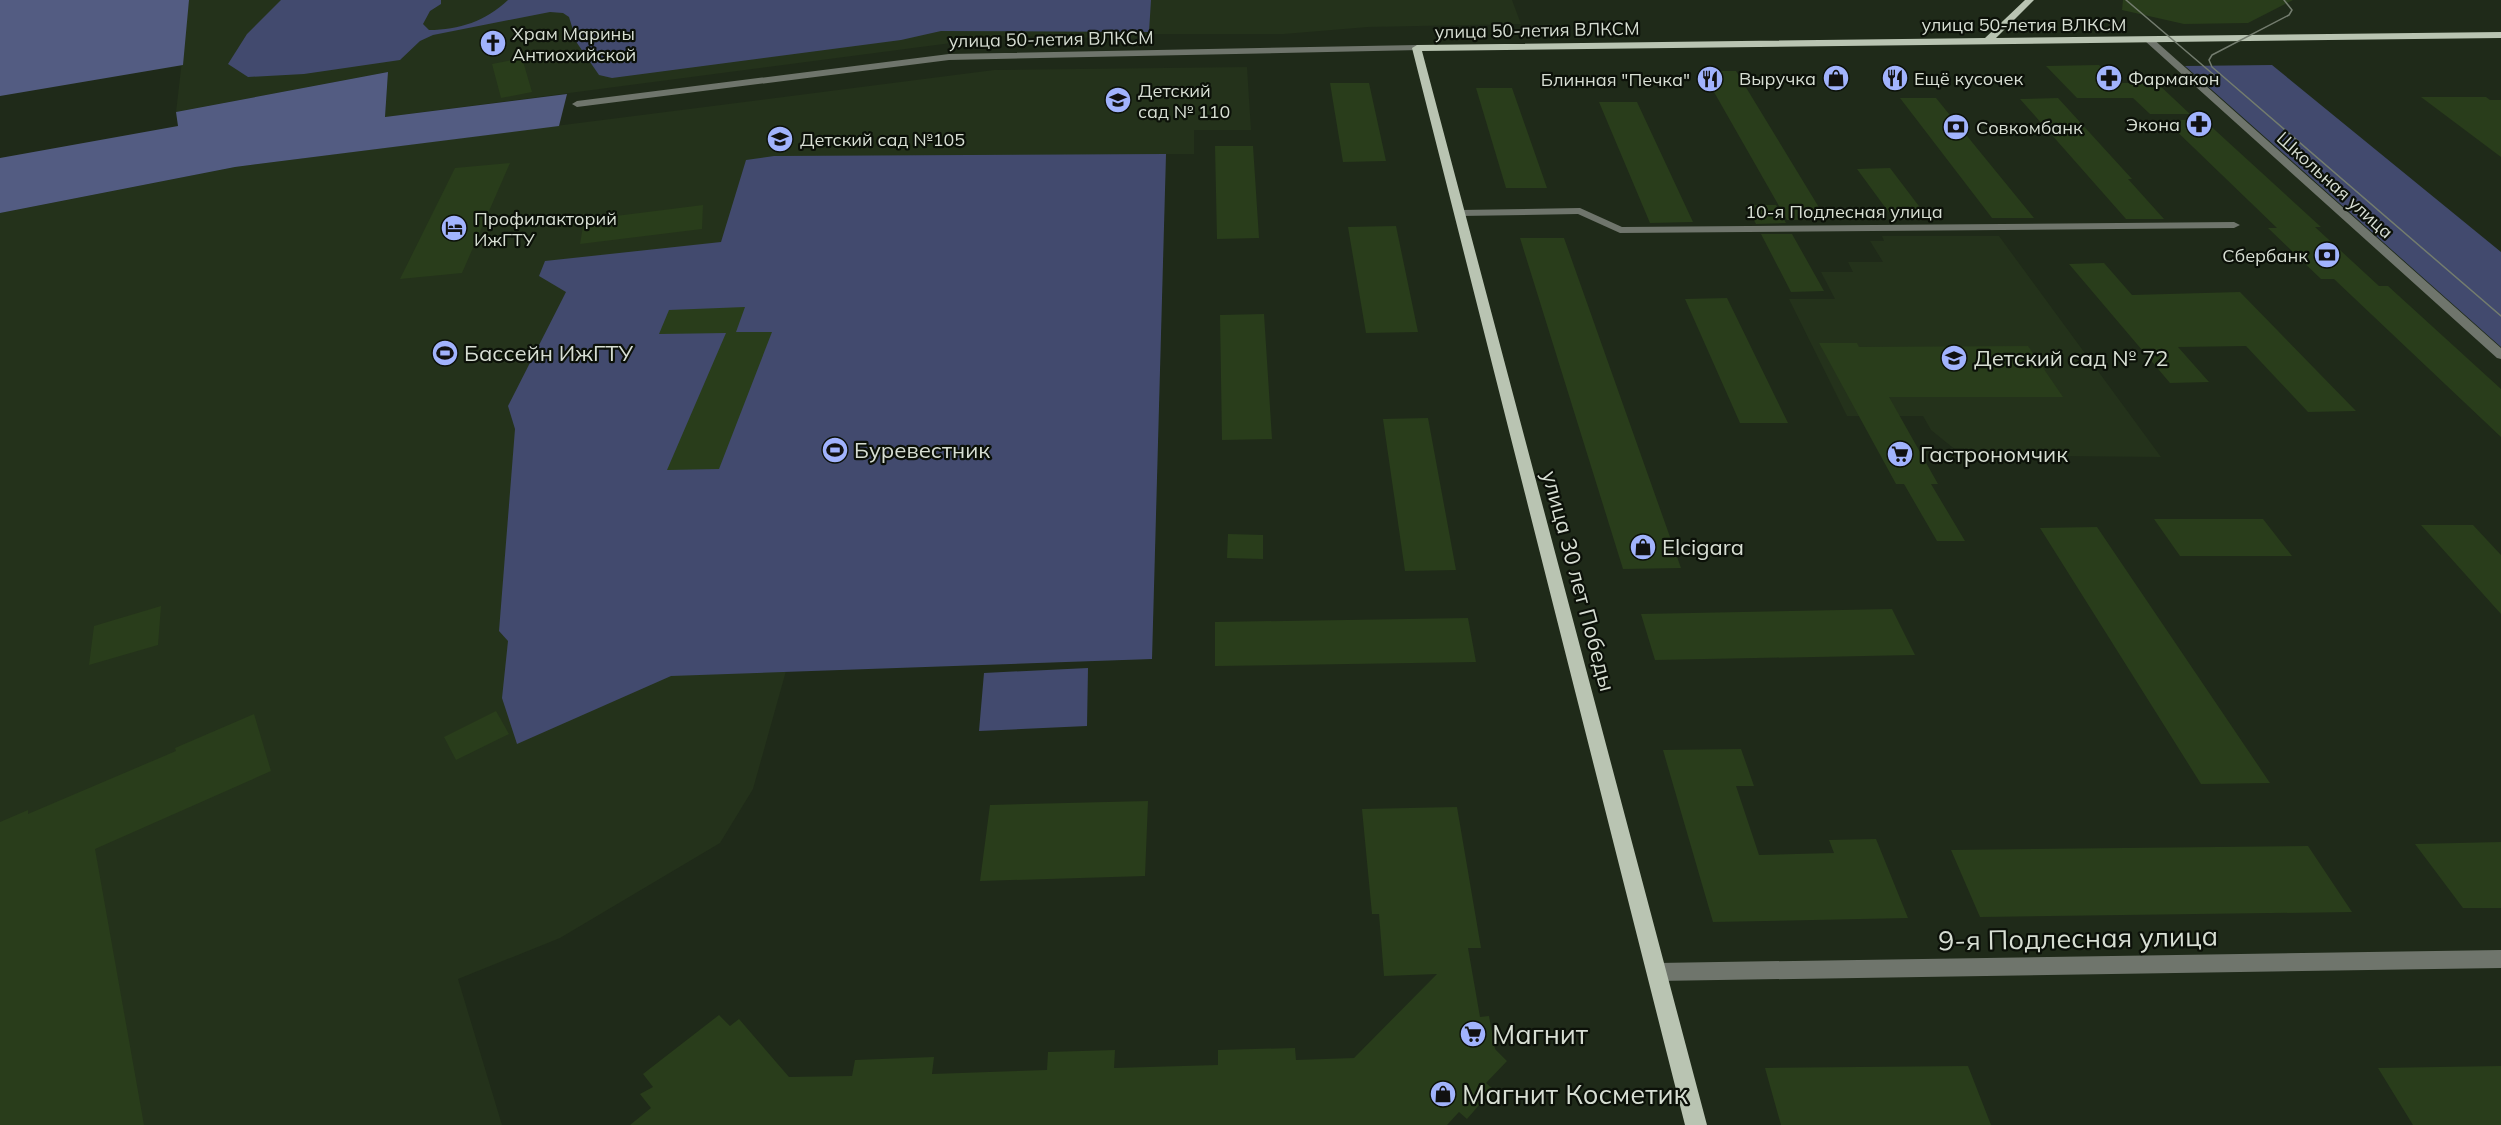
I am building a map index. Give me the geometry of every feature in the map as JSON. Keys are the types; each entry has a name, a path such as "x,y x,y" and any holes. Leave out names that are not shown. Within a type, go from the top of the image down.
{"main road":[{"path":"1988,41 2030,0"},
{"name":"улица 50-летия ВЛКСМ","path":"1416,48 2501,35"},
{"name":"улица 30 лет Победы","path":"1416,48 1696,1125"}],"street":[{"name":"Школьная улица","path":"2148,39 2501,355"},
{"name":"улица 50-летия ВЛКСМ","path":"577,104 949,57 1416,48"},
{"name":"10-я Подлесная улица","path":"1460,213 1580,211 1620,230 2234,225"},
{"name":"9-я Подлесная улица","path":"1657,972 2501,958"}],"shaded area":[{"path":"0,0 189,0 183,65 0,96"},
{"path":"189,0 1512,0 1521,24 1368,27 1284,34 1153,34 1152,39 1005,36 385,117 388,72 176,112"},
{"path":"281,0 441,0 441,4 430,11 423,24 429,30 440,30 472,23 491,14 508,0 1151,0 1149,32 941,31 901,40 612,78 599,75 577,43 569,17 563,13 550,12 433,35 420,41 400,60 304,74 248,77 228,64 247,34"},
{"path":"2272,65 2501,252 2501,347 2185,66"},
{"path":"1247,67 1251,130 1194,130 1194,154 1166,154 1152,659 786,671 753,789 720,843 560,938 458,979 502,1125 0,1125 0,213 235,167 994,70"},
{"path":"388,72 385,117 567,94 559,126 235,167 0,213 0,158 178,126 176,112"},
{"name":"Буревестник","path":"1166,154 1152,659 671,676 517,744 502,698 508,641 499,631 515,429 508,406 566,292 539,276 545,261 721,242 746,160 774,156"},
{"name":"Детский сад № 72","path":"1882,236 1999,236 2161,457 1969,455 1957,451 1931,430 1923,416 1847,416 1789,299 1835,299 1821,272 1853,272 1848,262 1883,262 1870,241 1884,241"},
{"path":"1088,668 1087,726 979,731 984,673"}],"building":[{"path":"2123,0 2293,0 2248,23 2184,24 2122,10"},
{"path":"522,58 532,92 501,98 492,64"},
{"path":"2099,65 2118,83 2157,83 2190,114 2150,114 2133,98 2077,98 2046,66"},
{"path":"1702,71 1736,71 1826,219 1787,220"},
{"path":"1330,83 1369,83 1386,161 1343,162"},
{"path":"1476,88 1512,88 1547,188 1506,188"},
{"path":"2421,97 2486,97 2490,100 2501,100 2501,157"},
{"path":"1900,98 1936,98 2034,218 1992,218"},
{"path":"2058,98 2132,179 2128,179 2164,219 2126,219 2020,99"},
{"path":"1599,102 1637,102 1693,222 1650,223"},
{"path":"2165,120 2204,120 2321,227 2315,227 2379,286 2388,286 2501,389 2501,437 2334,279 2321,279 2268,228 2277,228"},
{"path":"1215,146 1253,146 1259,238 1217,239"},
{"name":"Профилакторий ИжГТУ","path":"510,163 462,273 400,279 455,168"},
{"path":"1890,168 1928,218 1893,218 1857,169"},
{"path":"703,205 702,229 580,244 584,220"},
{"path":"1746,205 1776,205 1786,223 1756,224"},
{"path":"1396,226 1418,332 1366,333 1348,227"},
{"path":"1761,234 1792,234 1824,291 1791,292"},
{"path":"1520,238 1564,238 1681,568 1623,569"},
{"path":"2104,263 2132,295 2240,292 2356,411 2308,412 2246,346 2178,347 2209,382 2170,383 2069,264"},
{"path":"1727,298 1788,423 1740,423 1685,299"},
{"path":"745,307 736,332 772,332 719,469 667,470 726,333 659,334 669,310"},
{"path":"1264,314 1272,439 1222,440 1220,315"},
{"path":"1819,343 1857,343 1859,347 2028,346 2063,397 1889,397 1938,484 1931,484 1965,541 1937,541 1904,484 1896,484"},
{"path":"1428,418 1456,570 1405,571 1383,419"},
{"path":"2154,519 2263,519 2292,556 2180,556"},
{"path":"2421,525 2473,525 2501,555 2501,614"},
{"path":"2097,527 2270,783 2201,784 2040,528"},
{"path":"1228,534 1263,535 1263,559 1227,558"},
{"path":"161,606 158,645 89,665 94,626"},
{"path":"1892,609 1915,655 1655,660 1641,614"},
{"path":"1468,618 1476,662 1215,666 1215,622"},
{"path":"496,711 509,734 456,760 444,737"},
{"path":"254,714 271,771 95,849 144,1125 0,1125 0,822 28,810 28,814 176,751 175,748"},
{"path":"1741,749 1754,786 1736,786 1759,855 1834,853 1829,840 1876,839 1908,918 1713,922 1663,750"},
{"path":"1148,801 1145,876 980,881 990,805"},
{"path":"1457,807 1481,948 1468,948 1480,1017 1489,1016 1495,1049 1507,1061 1486,1083 1493,1089 1467,1119 1459,1112 1447,1125 630,1125 651,1108 640,1094 653,1087 643,1074 719,1015 730,1026 739,1019 789,1077 852,1076 855,1060 934,1057 932,1074 1047,1070 1048,1052 1115,1050 1114,1068 1218,1065 1218,1050 1295,1048 1296,1060 1354,1058 1437,974 1384,976 1379,914 1372,914 1362,809"},
{"path":"2501,842 2501,908 2463,908 2415,844"},
{"path":"2308,846 2352,912 1980,917 1951,850"},
{"path":"1968,1066 1991,1125 1781,1125 1765,1068"},
{"path":"2501,1066 2501,1125 2413,1125 2378,1068"}],"tram line":[{"path":"2126,0 2214,75"},
{"path":"2284,0 2292,10 2289,15 2212,55 2209,60 2212,67 2501,316"}],"place":[{"name":"Храм Марины Антиохийской","path":"493,43"},
{"name":"Выручка","path":"1836,78"},
{"name":"Ещё кусочек","path":"1895,78"},
{"name":"Фармакон","path":"2109,78"},
{"name":"Блинная \"Печка\"","path":"1710,79"},
{"name":"Детский сад № 110","path":"1118,100"},
{"name":"Экона","path":"2199,124"},
{"name":"Совкомбанк","path":"1956,127"},
{"name":"Детский сад №105","path":"780,139"},
{"name":"Профилакторий ИжГТУ","path":"454,228"},
{"name":"Сбербанк","path":"2327,255"},
{"name":"Бассейн ИжГТУ","path":"445,353"},
{"name":"Детский сад № 72","path":"1954,358"},
{"name":"Буревестник","path":"835,450"},
{"name":"Гастрономчик","path":"1900,454"},
{"name":"Elcigara","path":"1643,547"},
{"name":"Магнит","path":"1473,1034"},
{"name":"Магнит Косметик","path":"1443,1094"}]}
